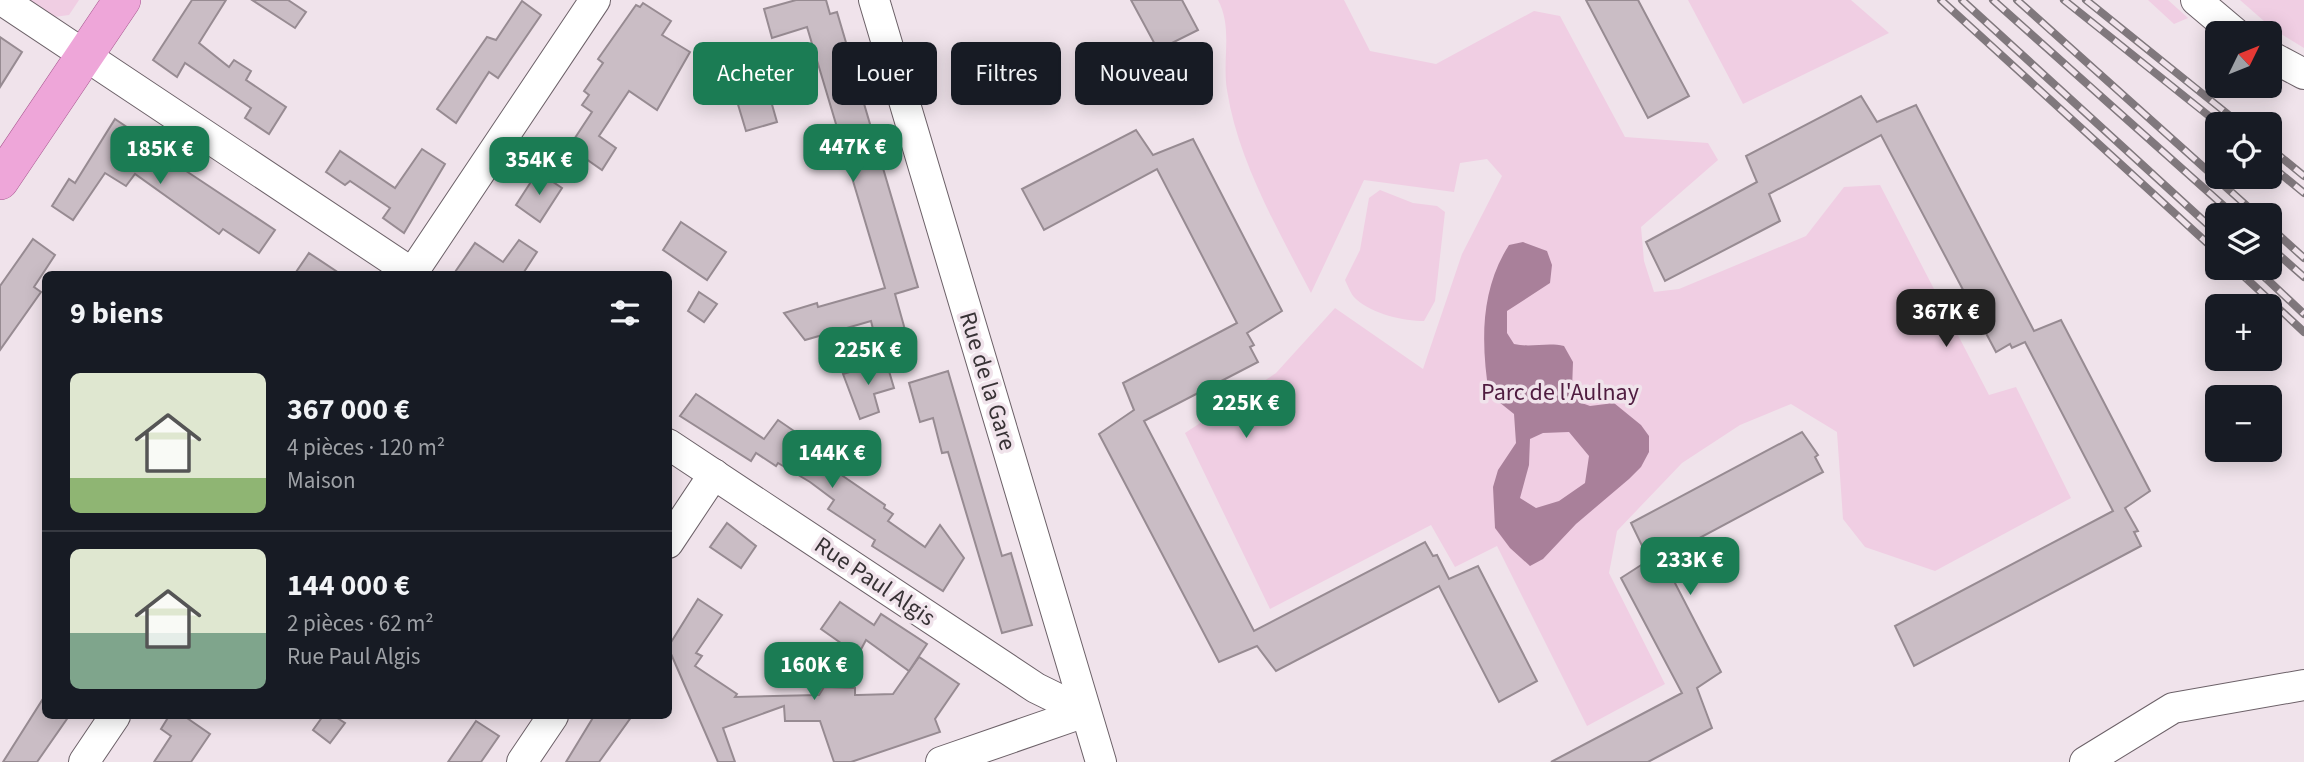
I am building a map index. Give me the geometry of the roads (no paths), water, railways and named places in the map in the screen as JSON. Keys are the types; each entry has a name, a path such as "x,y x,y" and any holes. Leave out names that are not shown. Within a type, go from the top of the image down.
{"main road":[{"path":"0,181 122,0"}],"street":[{"path":"2,0 409,271"},
{"path":"415,271 594,0"},
{"name":"Rue de la Gare","path":"874,0 1101,762"},
{"path":"2196,0 2221,21"},
{"path":"2282,62 2304,74"},
{"name":"Rue Paul Algis","path":"672,447 1035,688 1085,712"},
{"path":"672,537 714,474"},
{"path":"2085,762 2173,709 2304,685"},
{"path":"941,762 1085,712"},
{"path":"84,762 114,719"},
{"path":"522,762 551,719"}],"railway":[{"path":"1941,0 2205,241"},
{"path":"1962,0 2205,222"},
{"path":"1993,0 2221,203"},
{"path":"2017,0 2244,203"},
{"path":"2064,0 2205,113"},
{"path":"2086,0 2225,112"},
{"path":"2282,158 2304,176"},
{"path":"2282,175 2304,193"},
{"path":"2282,238 2304,258"},
{"path":"2282,258 2304,277"},
{"path":"2248,280 2304,332"},
{"path":"2268,280 2304,314"}],"park label":[{"name":"Parc de l'Aulnay","path":"1560,392"}]}
